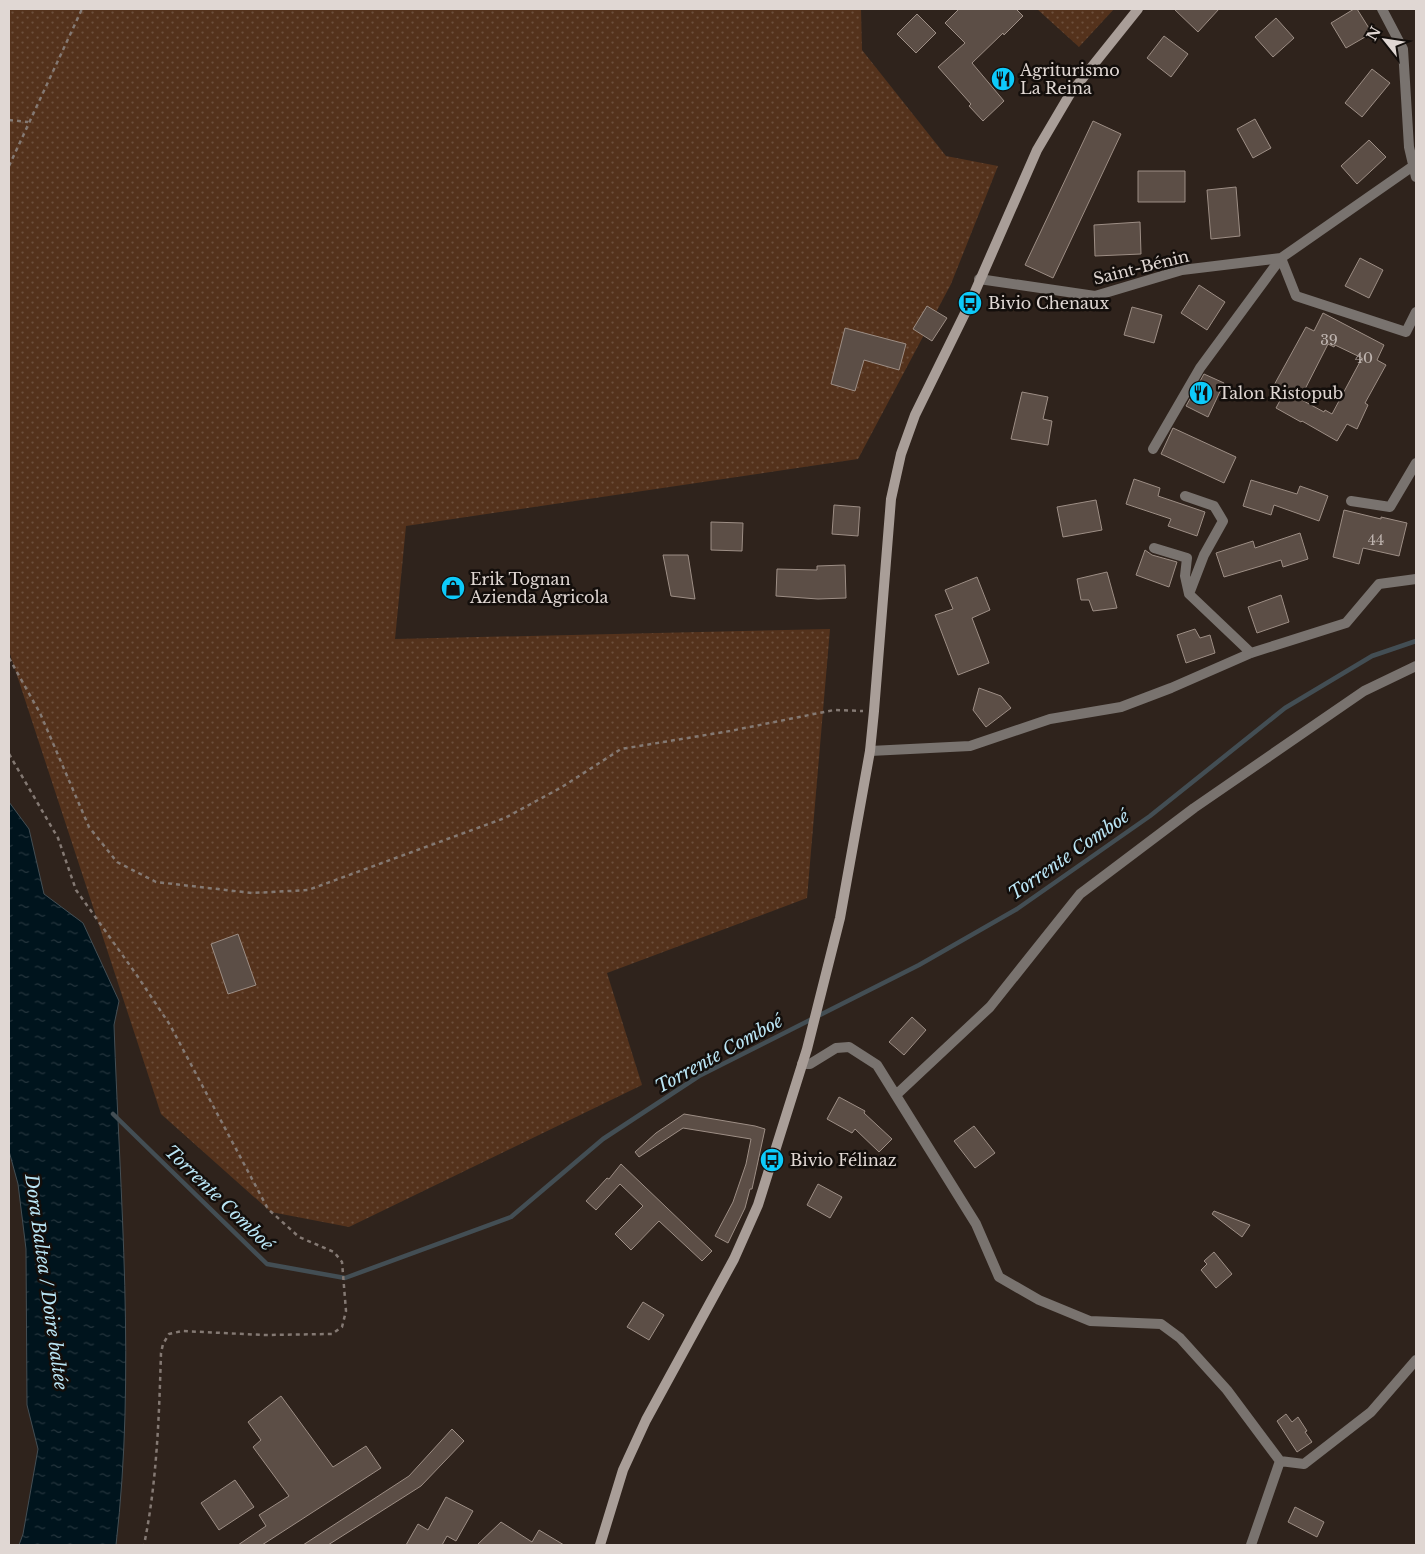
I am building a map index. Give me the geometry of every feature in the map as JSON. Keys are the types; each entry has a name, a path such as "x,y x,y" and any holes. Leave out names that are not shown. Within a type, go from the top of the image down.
{"main road":[{"path":"600,1545 623,1470 646,1420 734,1259 758,1205 802,1064 840,918 870,751 891,499 901,454 915,415 970,303 979,279 1042,142 1070,94 1138,9"}],"street":[{"path":"1382,9 1403,49 1409,147 1415,164 1416,177"},
{"name":"Saint-Bénin","path":"1153,449 1200,368 1281,258 1415,164"},
{"name":"Saint-Bénin","path":"979,279 1095,296 1182,270 1281,258"},
{"path":"1281,258 1296,296 1406,332 1416,312"},
{"path":"1351,502 1390,507 1416,463"},
{"path":"1184,496 1214,506 1223,520 1204,555 1189,594"},
{"path":"1154,548 1187,558 1185,576 1189,594 1251,653"},
{"path":"870,751 970,746 1050,719 1121,707 1171,688 1251,653 1346,623 1379,584 1416,579"},
{"path":"896,1095 990,1007 1080,894 1194,808 1364,691 1416,666"},
{"path":"802,1064 810,1064 836,1048 849,1047 876,1065 976,1224 998,1277 1039,1300 1090,1321 1161,1324 1180,1338 1227,1390 1280,1461 1304,1464 1371,1412 1416,1360"},
{"path":"1251,1545 1280,1461"}],"path":[{"path":"9,166 82,9"},
{"path":"9,120 28,122"},
{"path":"9,658 40,713 89,827 117,862 156,882 252,893 308,890 505,818 562,787 620,749 730,731 834,710 874,711"},
{"path":"9,754 58,838 76,890 136,974 170,1026 268,1209 299,1237 334,1252 342,1262 346,1311 342,1327 332,1334 264,1335 182,1331 169,1334 163,1344 161,1353 158,1437 144,1545"}],"shaded area":[{"path":"9,9 861,9 862,50 946,156 998,166 951,284 858,459 406,526 395,639 830,629 807,898 607,973 642,1085 349,1227 271,1212 161,1114 9,651"},
{"path":"1037,9 1114,9 1079,47"}],"water":[{"name":"Dora Baltea / Doire baltée","path":"9,802 29,829 44,894 83,923 119,1001 114,1025 123,1220 126,1350 122,1480 116,1545 19,1545 23,1534 38,1449 27,1405 26,1249 18,1184 9,1151"}],"building":[{"path":"959,9 1016,9 1023,16 972,63 1004,101 983,121 969,106 971,104 938,67 965,43 945,23"},
{"path":"1174,9 1219,9 1198,32"},
{"path":"1357,9 1372,33 1346,48 1331,23"},
{"path":"917,14 936,33 916,53 897,34"},
{"path":"1276,18 1294,38 1273,57 1255,37"},
{"path":"1164,36 1188,54 1171,77 1147,58"},
{"path":"1372,69 1390,83 1362,117 1345,103"},
{"path":"1255,119 1271,148 1253,158 1237,129"},
{"path":"1093,121 1121,134 1053,278 1025,265"},
{"path":"1369,140 1386,157 1357,184 1341,166"},
{"path":"1138,171 1185,171 1185,202 1138,202"},
{"path":"1236,187 1240,236 1211,239 1207,190"},
{"path":"1140,222 1141,254 1095,256 1094,225"},
{"path":"1360,258 1383,270 1369,298 1345,286"},
{"path":"1199,285 1225,302 1207,330 1181,313"},
{"path":"927,306 947,318 932,341 913,329"},
{"path":"1132,307 1162,315 1154,343 1124,335"},
{"path":"1323,313 1384,345 1377,360 1386,365 1365,403 1368,405 1357,429 1347,424 1337,441 1276,408 1284,393 1273,387 1306,327 1314,331","holes":["1328,344 1334,347 1335,345 1362,358 1332,414 1325,410 1324,412 1300,399"]},
{"path":"845,328 906,344 899,370 864,360 855,391 831,384"},
{"path":"1204,374 1224,383 1208,417 1186,406"},
{"path":"1022,392 1048,397 1043,419 1052,421 1048,445 1011,439"},
{"path":"1173,428 1236,457 1224,483 1161,454"},
{"path":"1134,479 1160,488 1158,496 1205,512 1197,536 1168,526 1171,519 1126,504"},
{"path":"1251,480 1297,494 1300,486 1328,496 1319,521 1274,505 1271,515 1243,506"},
{"path":"1096,500 1102,530 1063,537 1057,507"},
{"path":"834,505 860,507 858,536 832,534"},
{"path":"1344,510 1407,523 1399,556 1363,548 1359,564 1333,557"},
{"path":"711,522 743,523 742,551 711,550"},
{"path":"1300,533 1308,559 1283,567 1281,560 1224,577 1216,553 1253,541 1255,548"},
{"path":"1145,550 1152,555 1177,562 1169,587 1136,575"},
{"path":"663,555 688,555 695,599 671,596"},
{"path":"845,565 846,598 818,599 776,596 777,569 817,570 817,566"},
{"path":"1107,572 1117,608 1093,611 1089,600 1081,600 1077,579"},
{"path":"977,577 990,610 972,618 989,663 958,675 935,615 953,609 945,590"},
{"path":"1281,595 1289,622 1257,633 1248,607"},
{"path":"1195,629 1200,638 1210,635 1215,653 1186,663 1177,635"},
{"path":"979,688 1001,696 1011,708 986,727 973,710"},
{"path":"238,934 256,985 228,994 211,944"},
{"path":"912,1017 926,1030 904,1055 889,1042"},
{"path":"839,1097 865,1111 864,1113 892,1139 879,1152 855,1129 852,1133 827,1119"},
{"path":"684,1114 765,1129 752,1189 750,1189 745,1208 728,1243 715,1236 733,1202 746,1164 751,1139 683,1128 639,1157 635,1152 656,1133"},
{"path":"974,1126 995,1153 975,1168 954,1141"},
{"path":"621,1164 712,1251 702,1261 659,1221 631,1250 615,1234 643,1206 620,1184 596,1210 586,1201 607,1178 609,1179"},
{"path":"818,1184 842,1197 830,1218 807,1205"},
{"path":"1214,1211 1250,1225 1242,1237 1212,1214"},
{"path":"1214,1252 1232,1274 1216,1288 1201,1270 1207,1264 1204,1261"},
{"path":"643,1302 664,1315 649,1340 627,1327"},
{"path":"281,1396 333,1467 366,1446 381,1468 262,1545 238,1545 266,1526 259,1515 289,1496 253,1447 261,1440 248,1422"},
{"path":"1286,1414 1292,1422 1298,1417 1312,1442 1297,1452 1277,1421"},
{"path":"452,1429 464,1441 421,1486 328,1545 303,1545 409,1476"},
{"path":"235,1480 254,1507 219,1530 201,1503"},
{"path":"446,1497 473,1511 456,1541 447,1536 442,1545 406,1545 418,1524 428,1530"},
{"path":"1295,1507 1324,1522 1317,1537 1288,1522"},
{"path":"501,1522 532,1542 539,1530 564,1545 477,1545"}],"waterway":[{"name":"Torrente Comboé","path":"113,1114 267,1264 345,1278 511,1217 603,1139 699,1076 919,965 1017,909 1150,816 1285,708 1372,656 1416,641"}],"place":[{"name":"Agriturismo La Reina","path":"1003,79"},
{"name":"Bivio Chenaux","path":"970,303"},
{"name":"Talon Ristopub","path":"1201,393"},
{"name":"Erik Tognan Azienda Agricola","path":"453,588"},
{"name":"Bivio Félinaz","path":"772,1160"}]}
